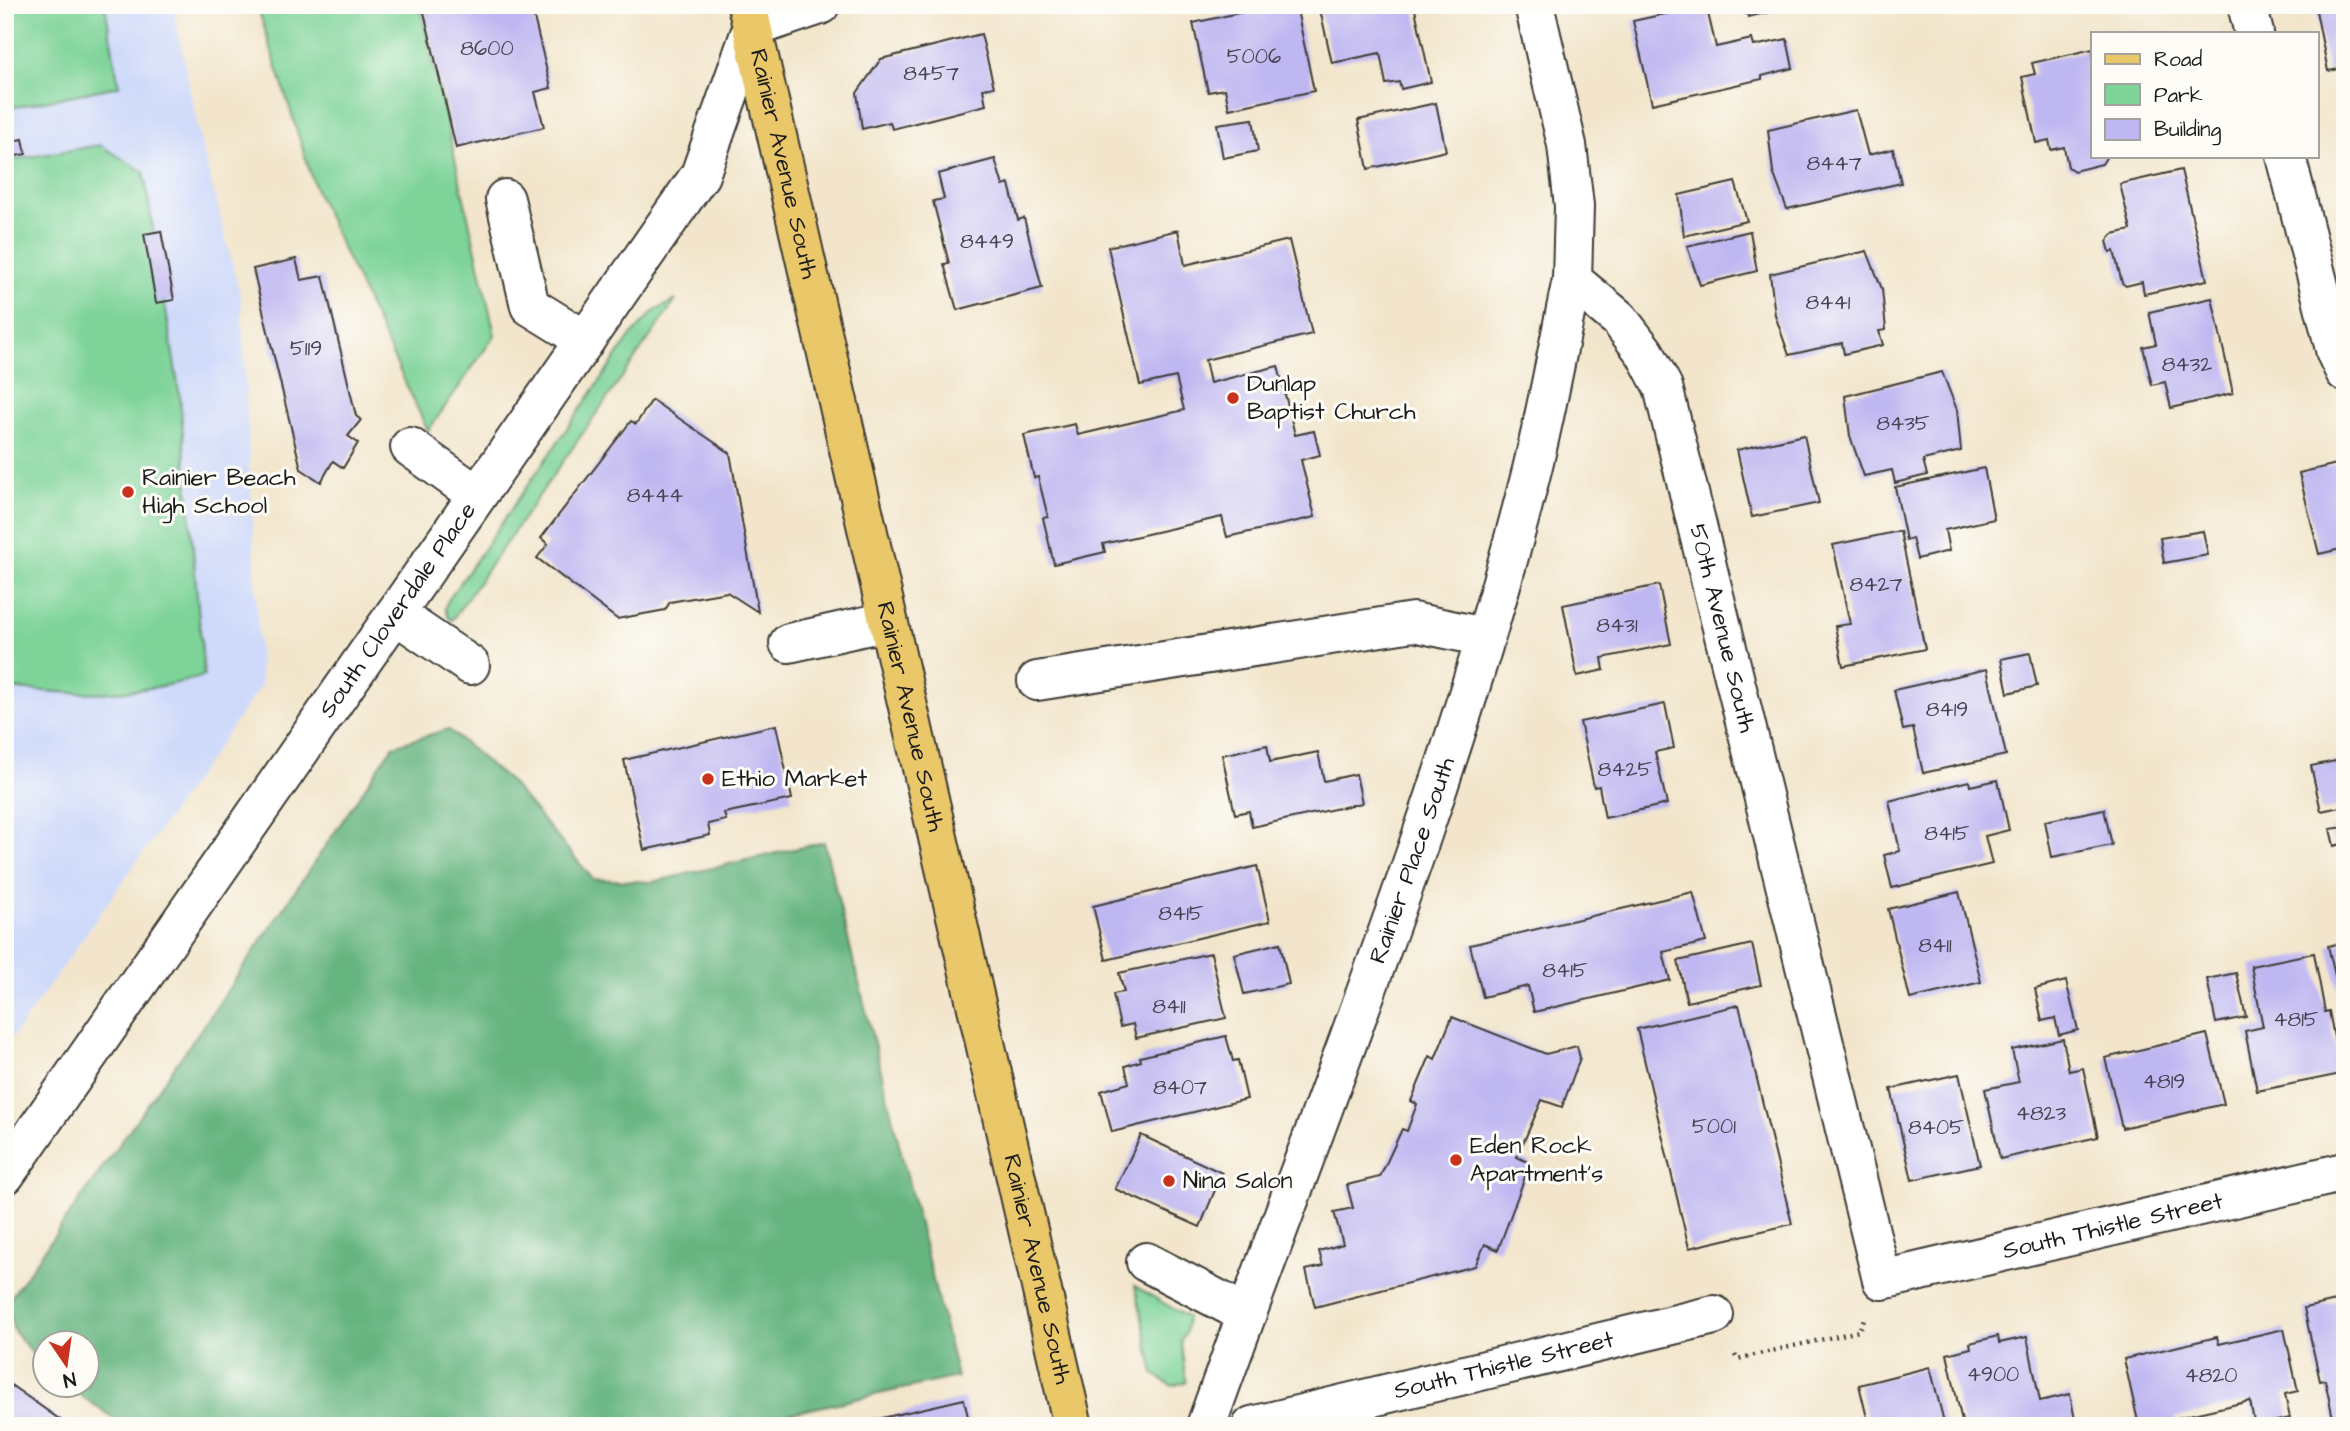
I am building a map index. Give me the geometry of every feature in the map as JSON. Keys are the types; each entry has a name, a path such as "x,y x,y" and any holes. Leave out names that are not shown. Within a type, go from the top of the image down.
{"main road":[{"name":"Rainier Avenue South","path":"750,17 1073,1426"}],"street":[{"path":"750,17 820,5"},
{"path":"1534,5 1567,145 1574,206 1572,279"},
{"path":"2247,5 2254,32"},
{"name":"South Cloverdale Place","path":"5,1175 700,175 750,17"},
{"path":"2287,158 2336,353 2345,372"},
{"path":"505,199 530,306 585,340"},
{"name":"Rainier Place South","path":"1206,1426 1375,968 1458,724 1527,492 1572,279"},
{"name":"50th Avenue South","path":"1572,279 1619,319 1645,353 1663,387 1882,1280"},
{"path":"410,447 477,495"},
{"path":"395,614 470,666"},
{"path":"789,643 888,621"},
{"path":"1037,681 1413,622 1484,637"},
{"name":"South Thistle Street","path":"1882,1280 2345,1172"},
{"path":"1146,1262 1246,1314"},
{"name":"South Thistle Street","path":"1252,1426 1714,1315"}],"path":[{"path":"1714,1315 1737,1359 1859,1331 1882,1280"}],"shaded area":[{"name":"Rainier Beach High School","path":"5,5 173,5 199,135 241,298 261,686 13,1037 5,1031"}],"green space":[{"path":"5,5 105,5 119,86 5,109"},
{"path":"257,5 420,5 495,335 428,431 317,194"},
{"path":"100,145 144,172 180,398 204,676 129,691 81,693 5,688 5,161"},
{"path":"676,300 452,620 445,608 447,602 631,336 653,312"},
{"path":"448,729 510,782 593,879 652,882 824,842 957,1377 732,1426 126,1426 87,1400 102,1400 102,1330 32,1330 32,1353 14,1331 6,1304 215,1009 393,746"},
{"path":"1135,1286 1187,1317 1186,1332 1181,1341 1186,1382 1172,1386 1154,1374"}],"building":[{"path":"436,5 531,5 551,88 535,92 544,127 456,148 423,8"},
{"path":"1275,5 1296,5 1314,91 1229,109 1225,89 1208,92 1193,23"},
{"path":"1319,5 1414,5 1431,82 1401,89 1399,82 1386,84 1380,53 1332,63"},
{"path":"1706,5 1716,47 1752,39 1754,46 1787,39 1793,68 1762,76 1762,79 1652,104 1633,21"},
{"path":"1746,5 1794,5 1794,6 1748,17"},
{"path":"2345,5 2345,68 2328,71 2316,11"},
{"path":"981,34 994,87 983,89 986,105 892,129 890,122 862,129 857,93 881,59"},
{"path":"2091,49 2091,158 2106,158 2102,164 2074,171 2068,167 2064,147 2051,150 2049,140 2036,143 2022,77 2035,74 2032,63"},
{"path":"1436,103 1446,151 1368,169 1358,120"},
{"path":"1856,110 1868,155 1893,149 1901,183 1787,209 1773,172 1768,130"},
{"path":"1253,119 1258,151 1223,158 1217,124"},
{"path":"23,139 26,154 5,158 5,142"},
{"path":"995,159 1003,186 1009,184 1018,220 1024,218 1042,288 957,310 944,264 949,263 933,201 944,199 938,174"},
{"path":"2181,170 2207,280 2144,294 2142,282 2126,286 2122,283 2114,251 2110,252 2107,241 2113,234 2131,230 2120,184"},
{"path":"1735,182 1747,221 1684,236 1679,195"},
{"name":"Dunlap Baptist Church","path":"1178,230 1185,265 1289,240 1312,334 1205,360 1210,383 1278,366 1295,435 1314,431 1320,455 1301,460 1315,517 1227,537 1222,517 1103,544 1105,552 1054,564 1043,518 1048,517 1038,477 1034,478 1024,435 1075,424 1078,435 1184,410 1176,377 1140,385 1108,247"},
{"path":"161,231 174,300 156,303 144,234"},
{"path":"1750,231 1757,271 1700,285 1687,246"},
{"path":"1867,251 1882,289 1886,330 1879,331 1883,345 1844,354 1842,343 1789,355 1775,315 1770,274"},
{"path":"296,259 301,280 323,276 356,416 361,420 348,436 358,443 343,468 333,461 321,482 301,469 253,269"},
{"path":"2212,298 2233,393 2171,408 2165,382 2152,385 2143,347 2156,344 2149,312"},
{"path":"1942,372 1957,410 1961,451 1923,460 1927,475 1895,483 1892,470 1864,476 1850,436 1845,396"},
{"path":"652,400 730,453 758,612 727,592 670,602 665,610 617,619 537,558 548,544 541,538 631,421 636,424"},
{"path":"1804,435 1819,503 1752,517 1737,450"},
{"path":"2345,462 2345,548 2319,554 2299,473"},
{"path":"1984,468 1994,519 1945,530 1949,551 1917,559 1912,538 1906,540 1895,487"},
{"path":"1900,531 1925,649 1843,666 1835,626 1850,624 1833,545"},
{"path":"2203,531 2208,555 2164,563 2160,538"},
{"path":"1659,585 1671,644 1602,658 1604,670 1577,676 1563,605"},
{"path":"2030,653 2037,686 2008,693 2001,659"},
{"path":"1987,669 2006,755 1923,773 1913,728 1903,730 1894,690"},
{"path":"1665,704 1674,748 1655,752 1667,804 1605,818 1599,786 1594,787 1580,722"},
{"name":"Ethio Market","path":"776,725 792,799 724,813 726,820 708,824 710,835 644,850 624,760"},
{"path":"1267,745 1270,762 1318,752 1324,781 1356,774 1362,803 1252,827 1249,811 1235,814 1222,755"},
{"path":"2345,759 2345,806 2321,811 2311,766"},
{"path":"1998,780 2009,830 1985,836 1992,864 1892,888 1884,855 1900,851 1889,801 1969,781 1970,786"},
{"path":"2104,809 2112,845 2052,857 2045,821"},
{"path":"2345,827 2345,843 2334,846 2330,829"},
{"path":"1257,866 1270,921 1106,960 1093,906"},
{"path":"1693,892 1706,942 1663,952 1670,980 1534,1012 1528,986 1483,997 1470,945"},
{"path":"1959,892 1981,982 1910,999 1888,909"},
{"path":"2345,942 2345,1014 2344,1014 2328,946"},
{"path":"1280,943 1289,984 1244,994 1234,954"},
{"path":"1752,944 1761,985 1687,1002 1678,961"},
{"path":"1211,953 1226,1018 1136,1038 1133,1024 1120,1027 1113,994 1124,992 1119,973"},
{"path":"2314,953 2325,1012 2329,1011 2341,1074 2257,1091 2245,1031 2263,1027 2251,966"},
{"path":"2236,973 2246,1017 2216,1023 2207,979"},
{"path":"2066,981 2078,1030 2059,1035 2055,1018 2042,1021 2035,989"},
{"path":"1739,1005 1792,1224 1689,1248 1637,1029"},
{"name":"Eden Rock Apartment's","path":"1452,1017 1546,1054 1577,1046 1580,1058 1562,1107 1542,1100 1517,1157 1530,1163 1498,1250 1485,1244 1475,1266 1315,1307 1306,1270 1323,1266 1319,1251 1343,1244 1334,1212 1353,1208 1347,1185 1380,1177 1402,1129 1407,1131 1417,1104 1411,1101 1430,1056 1435,1059"},
{"path":"2207,1034 2224,1104 2122,1128 2105,1058"},
{"path":"1226,1036 1233,1061 1238,1060 1247,1099 1112,1132 1101,1091 1129,1083 1125,1066 1141,1061 1140,1057"},
{"path":"2063,1039 2069,1071 2083,1068 2098,1137 2000,1159 1985,1089 2019,1082 2012,1050"},
{"path":"1959,1074 1980,1165 1912,1180 1891,1089"},
{"name":"Nina Salon","path":"1141,1135 1222,1173 1200,1227 1115,1189"},
{"path":"2341,1300 2345,1309 2345,1421 2334,1423 2325,1380 2320,1381 2304,1308"},
{"path":"2284,1329 2298,1391 2285,1394 2290,1418 2255,1426 2250,1401 2176,1418 2177,1426 2139,1426 2124,1359 2217,1337 2219,1344"},
{"path":"1998,1336 1999,1343 2027,1337 2040,1401 2070,1394 2076,1425 1963,1426 1947,1354 1971,1348 1970,1343"},
{"path":"1930,1367 1945,1426 1869,1426 1859,1385"},
{"path":"5,1381 69,1426 5,1426"},
{"path":"964,1399 970,1426 852,1426 852,1425"}],"place":[{"name":"Dunlap Baptist Church","path":"1233,398"},
{"name":"Rainier Beach High School","path":"128,492"},
{"name":"Ethio Market","path":"708,779"},
{"name":"Eden Rock Apartment's","path":"1456,1160"},
{"name":"Nina Salon","path":"1169,1181"}]}
